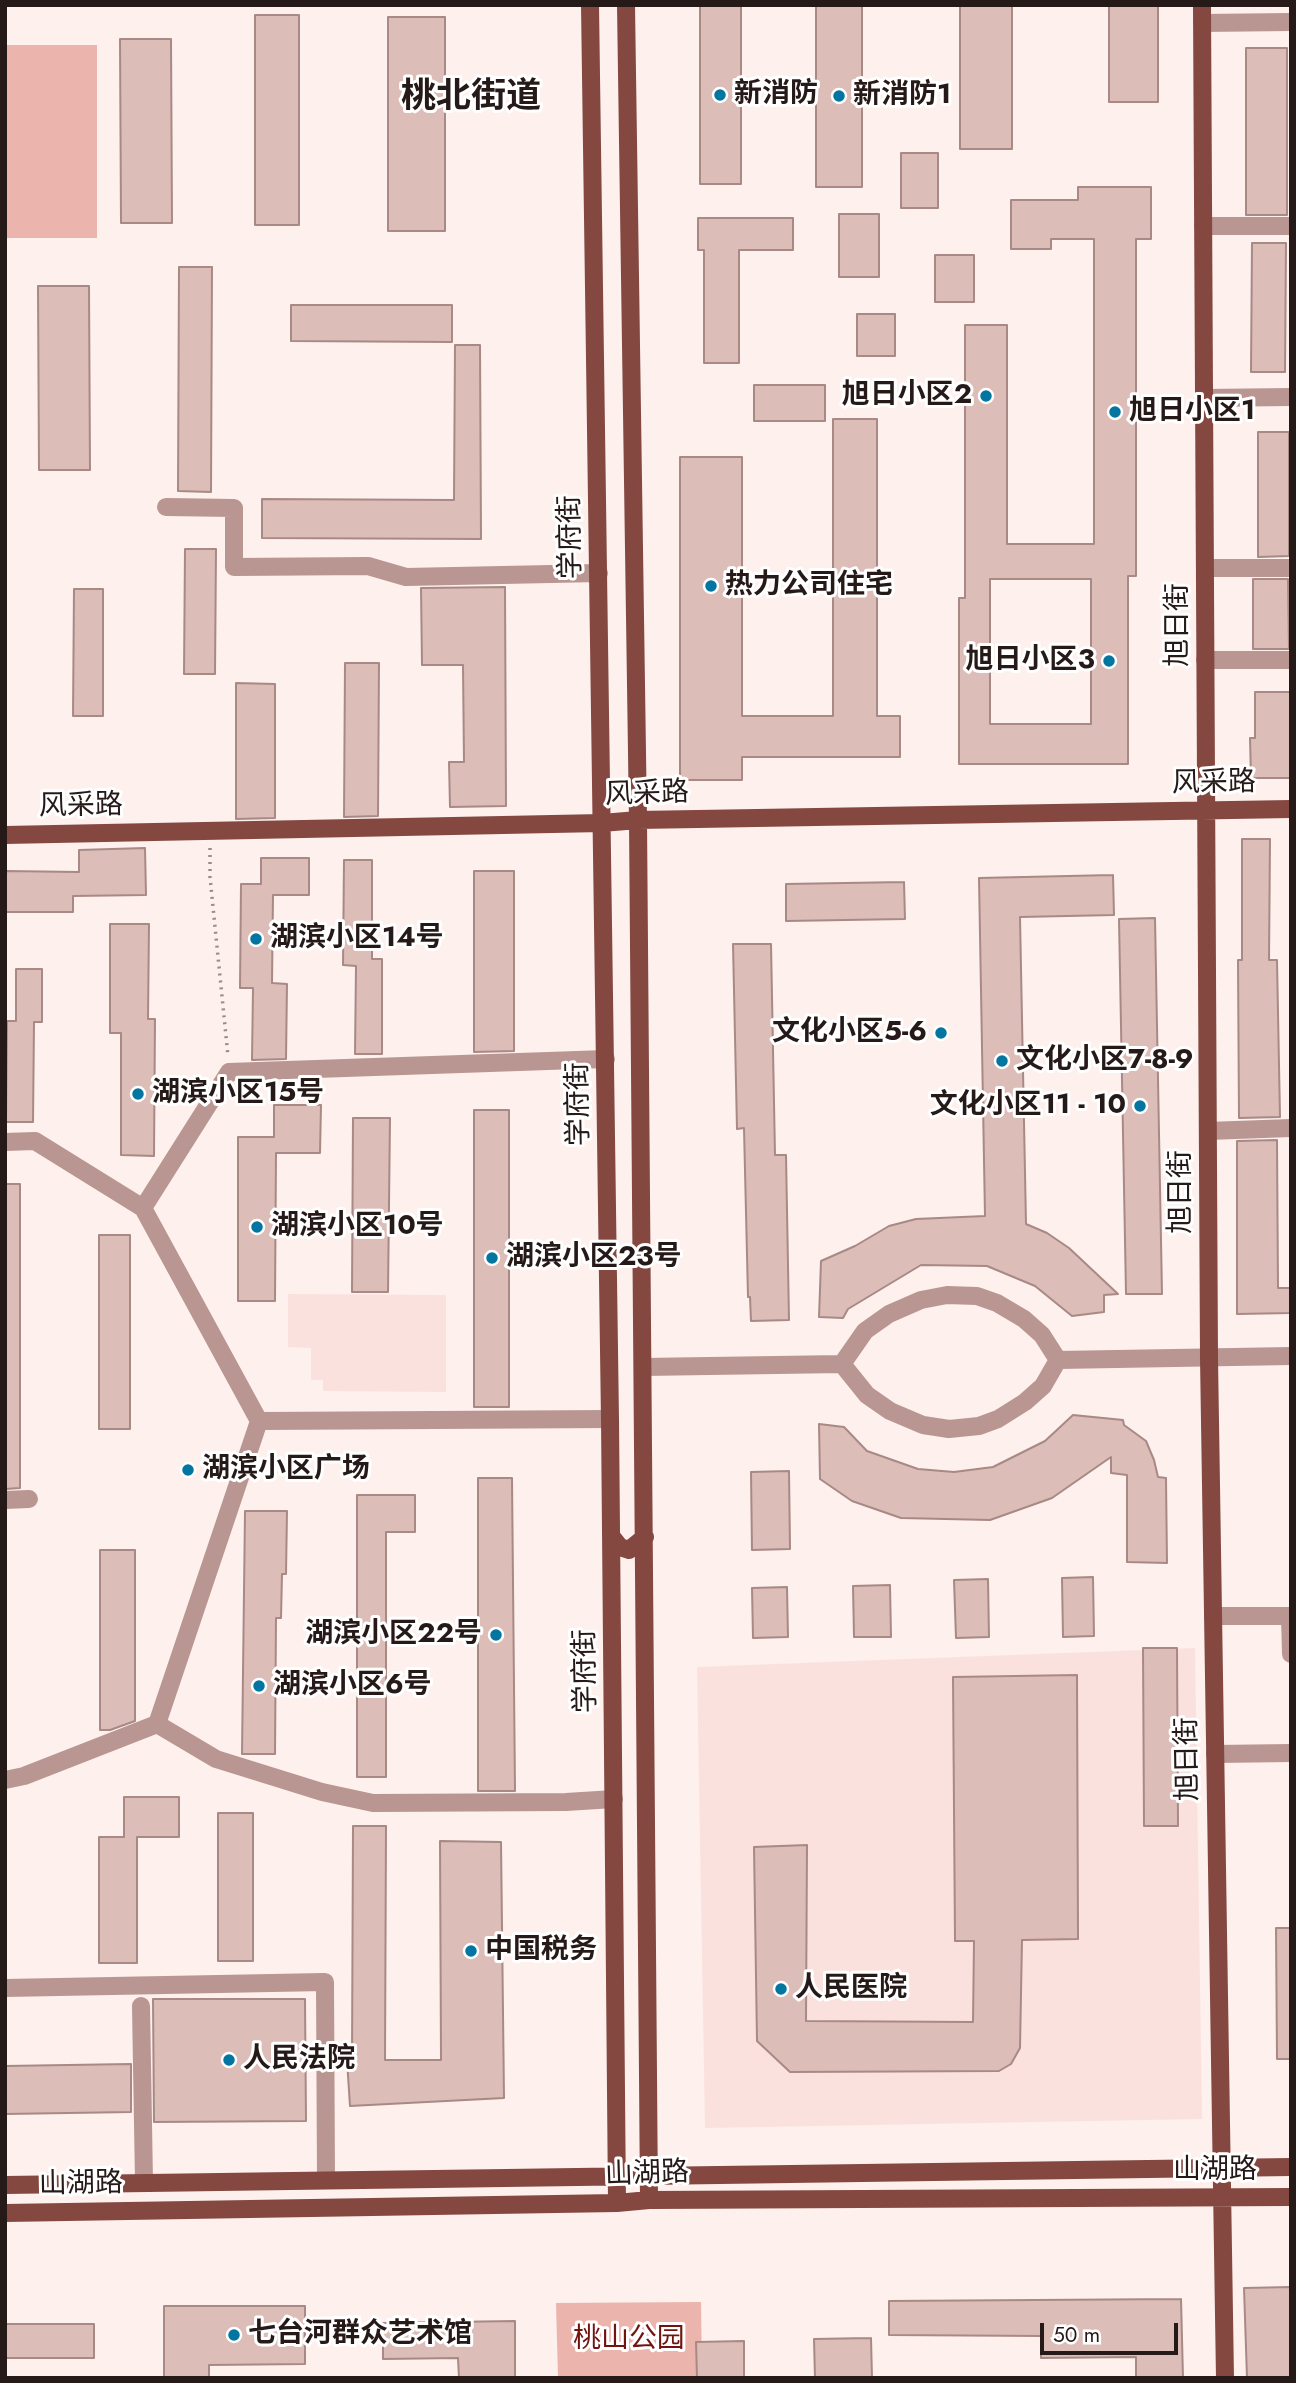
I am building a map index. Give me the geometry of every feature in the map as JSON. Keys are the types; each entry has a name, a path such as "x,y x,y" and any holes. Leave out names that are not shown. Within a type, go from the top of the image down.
{"main road":[{"name":"学府街","path":"590,5 612,1537 617,2203"},
{"name":"学府街","path":"626,5 638,820 649,2200"},
{"name":"旭日街","path":"1202,14 1209,1358 1225,2378"},
{"name":"风采路","path":"5,835 603,823 638,820 1291,809"},
{"path":"612,1537 620,1547 629,1550 645,1537"},
{"name":"山湖路","path":"5,2185 1291,2167"},
{"name":"山湖路","path":"5,2213 617,2203 649,2200 1291,2197"}],"street":[{"path":"1202,14 1291,22"},
{"path":"1203,226 1291,226"},
{"path":"1204,398 1291,397"},
{"path":"166,508 234,508 234,567 368,566 406,576 599,573"},
{"path":"1205,568 1291,568"},
{"path":"1205,660 1291,660"},
{"path":"144,1208 229,1072 606,1059"},
{"path":"1208,1131 1291,1128"},
{"path":"5,1142 36,1141 144,1208 259,1421 157,1724"},
{"path":"842,1364 866,1331 888,1314 921,1300 947,1295 978,1296 997,1303 1042,1335 1058,1360"},
{"path":"1058,1360 1291,1356"},
{"path":"842,1364 867,1395 890,1411 923,1425 950,1429 979,1426 998,1419 1025,1402 1043,1386 1058,1360"},
{"path":"643,1367 842,1364"},
{"path":"259,1421 610,1419"},
{"path":"5,1500 29,1499"},
{"path":"1213,1616 1290,1616 1291,1654"},
{"path":"5,1780 24,1776 157,1724"},
{"path":"157,1724 216,1759 323,1792 373,1803 566,1802 614,1799"},
{"path":"1215,1754 1291,1753"},
{"path":"5,1989 325,1982 327,2179"},
{"path":"141,2006 144,2182"}],"path":[{"path":"211,831 210,877 229,1072"}],"shaded area":[{"path":"288,1294 446,1295 446,1392 323,1391 323,1380 311,1380 311,1348 288,1347"},
{"path":"1195,1648 1202,2119 705,2128 697,1667"}],"green space":[{"path":"5,45 97,45 97,238 5,238"},
{"name":"桃山公园","path":"701,2302 702,2378 558,2378 556,2303"}],"building":[{"name":"新消防","path":"700,5 741,5 741,184 700,184"},
{"name":"新消防1","path":"816,5 862,5 862,187 816,187"},
{"path":"960,5 1012,5 1012,149 960,149"},
{"path":"1109,5 1158,5 1158,102 1109,102"},
{"path":"255,15 299,15 299,225 255,225"},
{"path":"388,17 445,17 445,231 388,231"},
{"path":"120,39 171,39 172,223 121,223"},
{"path":"1246,48 1287,48 1287,215 1246,215"},
{"path":"901,153 938,153 938,208 901,208"},
{"path":"1078,187 1151,187 1151,239 1136,239 1136,576 1128,576 1128,764 959,764 959,598 965,598 965,325 1007,325 1007,544 1094,544 1094,239 1051,239 1051,249 1011,249 1011,200 1078,200","holes":["990,579 1091,579 1091,724 990,724"]},
{"path":"839,214 879,214 879,277 839,277"},
{"path":"698,218 793,218 793,250 739,250 739,363 704,363 704,250 698,250"},
{"path":"1252,243 1286,243 1285,372 1251,372"},
{"path":"935,255 974,255 974,302 935,302"},
{"path":"179,267 212,267 211,492 178,491"},
{"path":"38,286 89,286 90,470 39,470"},
{"path":"291,305 452,305 452,342 291,341"},
{"path":"857,314 895,314 895,356 857,356"},
{"path":"455,345 480,345 481,539 262,538 262,499 454,500"},
{"path":"754,385 825,385 825,421 754,421"},
{"name":"热力公司住宅","path":"833,419 877,419 877,716 900,716 900,757 742,757 742,780 680,780 680,457 742,457 742,716 833,716"},
{"path":"1258,432 1289,432 1289,556 1258,557"},
{"path":"185,549 216,549 215,674 184,674"},
{"path":"1253,579 1288,579 1289,649 1253,649"},
{"path":"505,587 506,806 450,807 449,762 464,762 463,665 422,665 421,588"},
{"path":"74,589 103,589 103,716 73,716"},
{"path":"345,663 379,663 378,816 344,817"},
{"path":"236,683 275,684 275,818 236,819"},
{"path":"1255,692 1290,692 1291,778 1251,778 1250,738 1255,738"},
{"path":"1242,839 1270,839 1269,960 1277,960 1280,1117 1239,1118 1238,960 1242,960"},
{"path":"145,848 146,895 73,896 73,912 5,912 5,871 79,872 79,850"},
{"name":"湖滨小区14号","path":"261,858 309,858 309,895 273,895 272,983 287,984 286,1059 252,1060 253,988 240,988 241,884 261,884"},
{"path":"344,860 372,860 372,959 382,959 382,1054 355,1054 356,966 343,965"},
{"path":"474,871 514,871 514,1051 474,1052"},
{"path":"1113,875 1114,915 1020,917 1026,1224 1047,1233 1069,1248 1118,1294 1104,1295 1104,1312 1072,1316 1035,1286 987,1266 921,1265 848,1309 843,1318 819,1317 821,1261 855,1246 889,1226 916,1219 985,1216 979,878"},
{"path":"904,882 905,919 786,921 786,884"},
{"name":"文化小区11 - 10","path":"1155,918 1162,1294 1126,1294 1119,919"},
{"name":"湖滨小区15号","path":"110,924 149,924 148,1019 155,1019 154,1156 121,1155 121,1033 110,1033"},
{"path":"733,944 771,944 775,1155 786,1155 789,1320 751,1321 748,1297 744,1128 737,1129"},
{"path":"16,969 42,969 42,1022 34,1022 33,1122 6,1122 7,1021 16,1021"},
{"name":"湖滨小区10号","path":"274,1105 321,1105 320,1153 276,1153 275,1301 238,1301 238,1137 274,1137"},
{"name":"湖滨小区23号","path":"474,1110 509,1110 509,1407 474,1407"},
{"path":"353,1118 390,1118 388,1292 352,1292"},
{"path":"1277,1140 1278,1288 1291,1288 1291,1313 1237,1314 1237,1141"},
{"path":"5,1184 20,1184 20,1488 5,1489"},
{"path":"99,1235 130,1235 130,1429 99,1429"},
{"path":"1073,1415 1123,1420 1124,1425 1146,1441 1158,1477 1166,1478 1167,1563 1127,1562 1127,1475 1111,1473 1111,1457 1052,1498 990,1520 901,1518 852,1501 820,1479 819,1424 844,1427 867,1451 918,1469 954,1472 993,1467 1045,1441"},
{"path":"789,1471 790,1549 752,1550 751,1472"},
{"name":"湖滨小区22号","path":"478,1478 512,1478 515,1791 478,1791"},
{"path":"357,1495 415,1495 415,1532 386,1532 386,1777 357,1777"},
{"name":"湖滨小区6号","path":"245,1511 287,1511 286,1574 282,1574 281,1618 276,1618 275,1754 242,1754"},
{"path":"100,1550 135,1550 135,1721 110,1730 100,1730"},
{"path":"1093,1577 1094,1636 1063,1637 1062,1578"},
{"path":"988,1579 989,1637 956,1638 954,1580"},
{"path":"890,1585 891,1637 854,1637 853,1586"},
{"path":"787,1587 788,1637 753,1638 752,1588"},
{"path":"1143,1648 1177,1648 1178,1826 1144,1826"},
{"path":"1077,1675 1078,1939 1022,1940 1020,2048 1011,2064 999,2071 790,2072 757,2041 754,1847 807,1845 806,2021 973,2022 974,1941 955,1941 953,1677"},
{"path":"124,1797 179,1797 179,1837 137,1837 137,1963 99,1963 99,1837 124,1837"},
{"path":"218,1813 253,1813 253,1961 218,1961"},
{"name":"中国税务","path":"353,1826 386,1826 385,2060 441,2060 440,1841 501,1842 504,2098 350,2106 347,2060 352,2060"},
{"path":"1276,1928 1291,1928 1291,2059 1277,2059"},
{"name":"人民法院","path":"153,1999 305,1999 306,2121 154,2122"},
{"path":"131,2064 131,2112 5,2114 5,2066"},
{"path":"1291,2287 1291,2378 1247,2378 1244,2288"},
{"path":"1181,2299 1183,2378 1136,2378 1136,2357 1041,2358 1041,2336 889,2335 889,2301"},
{"name":"七台河群众艺术馆","path":"164,2306 305,2306 305,2364 209,2365 209,2378 164,2378"},
{"path":"515,2321 515,2378 459,2378 458,2358 383,2359 383,2323"},
{"path":"5,2324 94,2324 94,2358 5,2358"},
{"path":"871,2338 872,2378 815,2378 814,2339"},
{"path":"744,2341 744,2378 697,2378 696,2342"}],"place":[{"name":"新消防","path":"720,95"},
{"name":"新消防1","path":"839,96"},
{"name":"旭日小区2","path":"986,396"},
{"name":"旭日小区1","path":"1115,412"},
{"name":"热力公司住宅","path":"711,586"},
{"name":"旭日小区3","path":"1109,661"},
{"name":"湖滨小区14号","path":"256,939"},
{"name":"文化小区5-6","path":"941,1033"},
{"name":"文化小区7-8-9","path":"1002,1061"},
{"name":"湖滨小区15号","path":"138,1094"},
{"name":"文化小区11 - 10","path":"1140,1106"},
{"name":"湖滨小区10号","path":"257,1227"},
{"name":"湖滨小区23号","path":"492,1258"},
{"name":"湖滨小区广场","path":"188,1470"},
{"name":"湖滨小区22号","path":"496,1635"},
{"name":"湖滨小区6号","path":"259,1686"},
{"name":"中国税务","path":"471,1951"},
{"name":"人民医院","path":"781,1989"},
{"name":"人民法院","path":"229,2060"},
{"name":"七台河群众艺术馆","path":"234,2335"}],"district":[{"name":"桃北街道","path":"471,99"}]}
